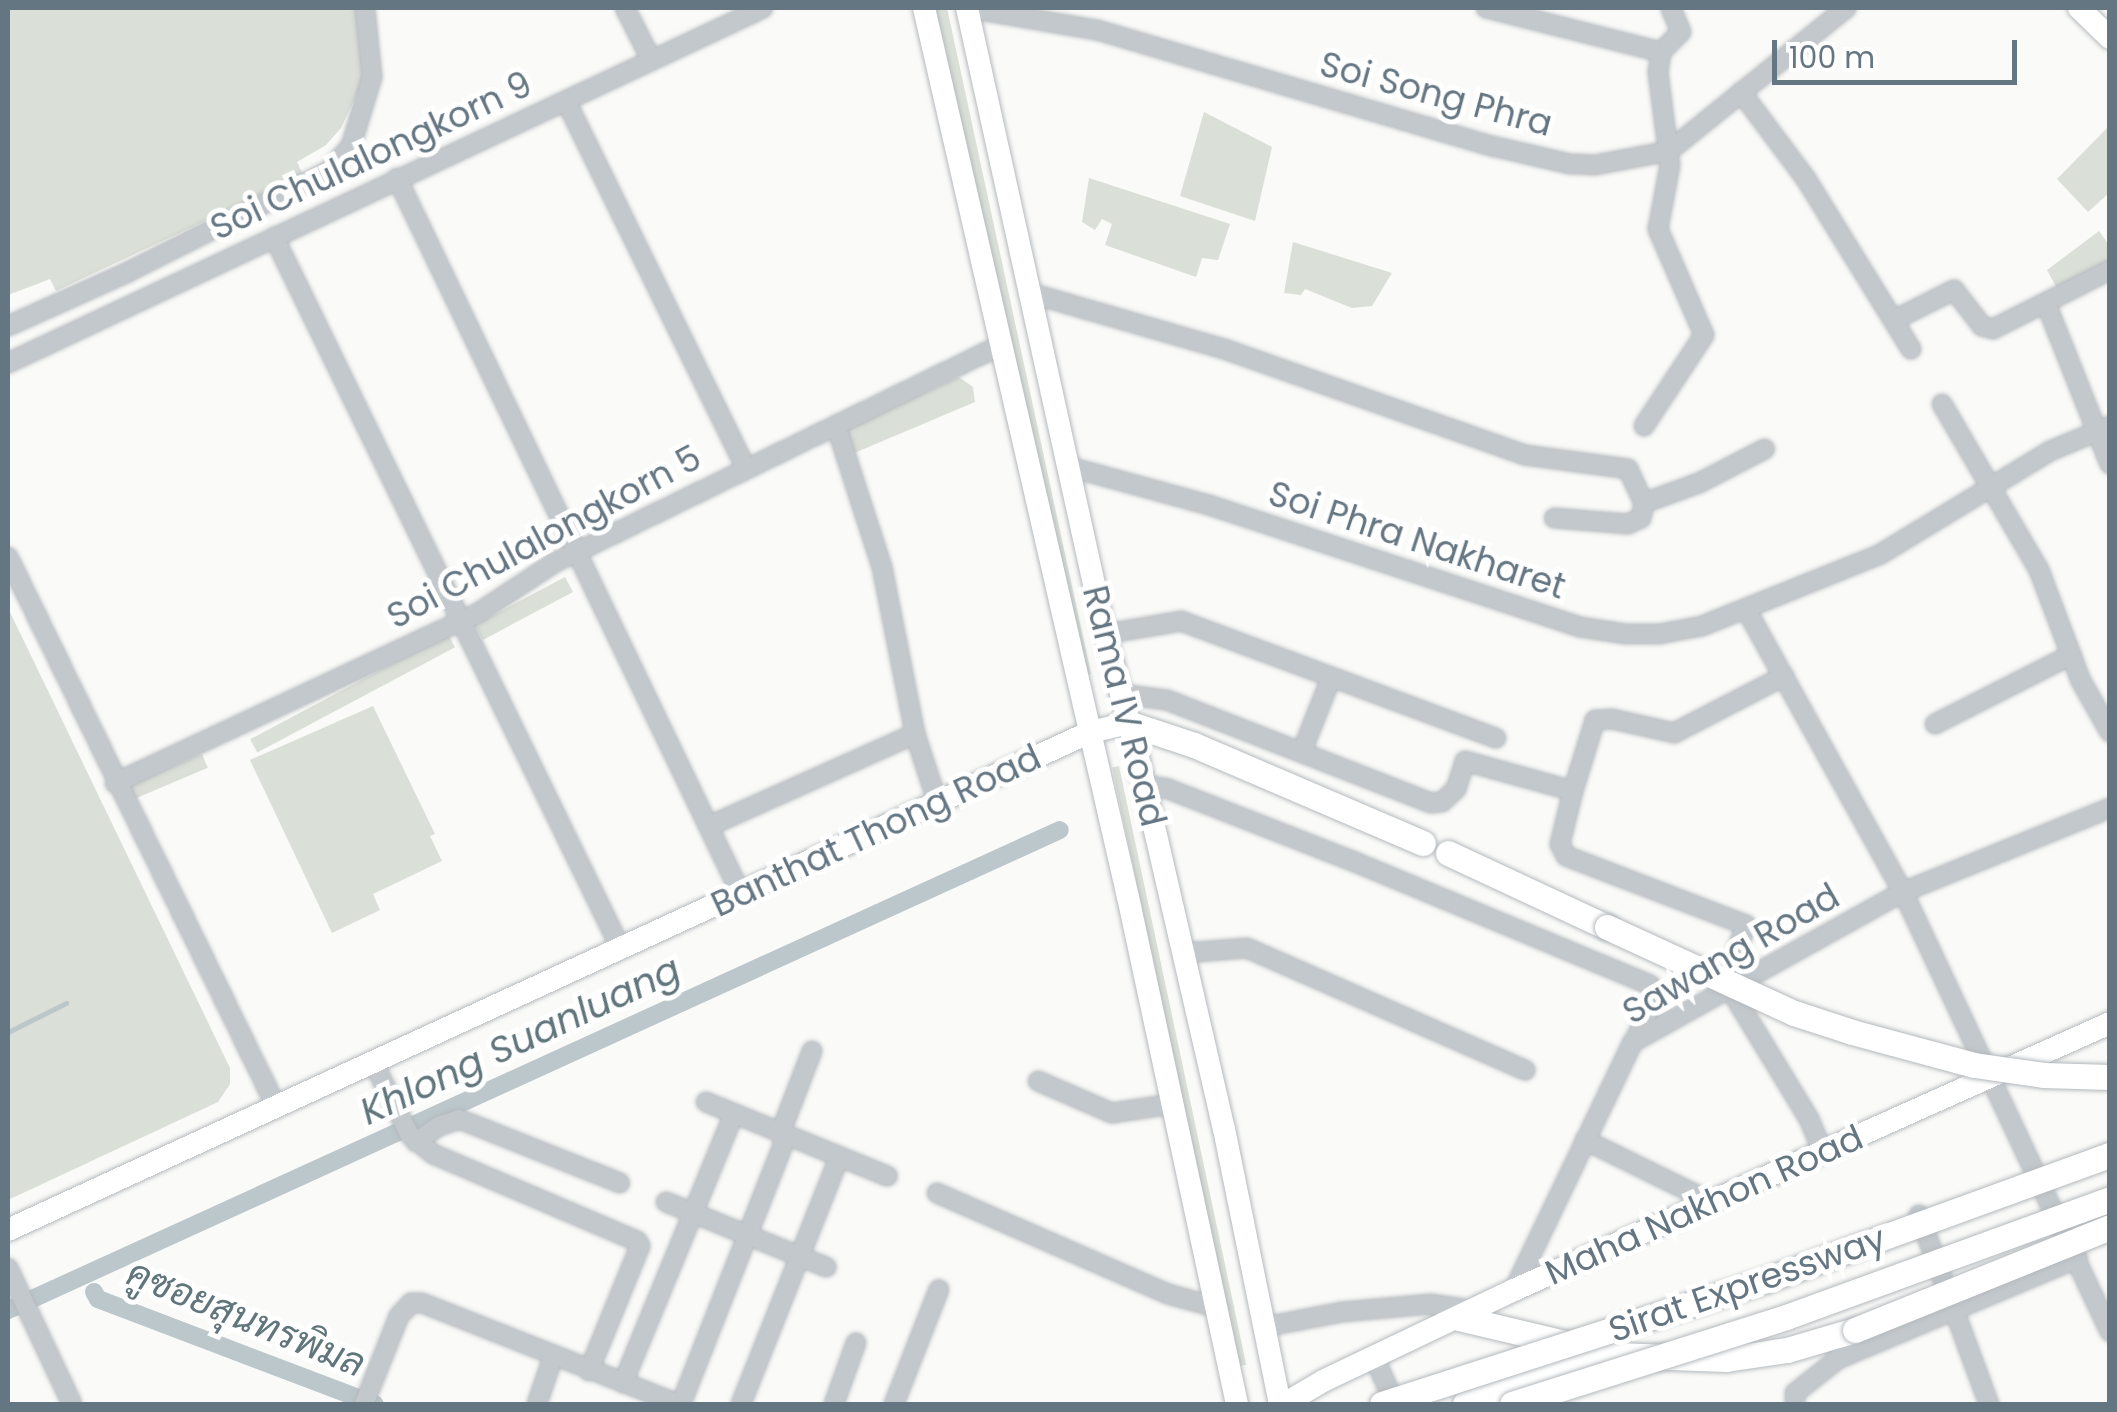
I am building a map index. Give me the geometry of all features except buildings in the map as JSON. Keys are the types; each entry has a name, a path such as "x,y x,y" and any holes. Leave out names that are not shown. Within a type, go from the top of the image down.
{"highway":[{"path":"1128,724 1210,752 1423,843"},
{"path":"1448,854 1794,1012 1852,1032 1974,1065 2043,1075 2110,1077"},
{"name":"Sirat Expressway","path":"1382,1404 1766,1280 2110,1156"},
{"name":"Sirat Expressway","path":"1512,1404 1786,1317 2110,1200"},
{"path":"1465,1314 1614,1355 1726,1359 1787,1350 1855,1330 2110,1226"},
{"path":"1465,1404 1614,1355"}],"main road":[{"name":"Rama IV Road","path":"924,8 1090,732 1237,1404"},
{"name":"Rama IV Road","path":"967,8 1105,634 1144,784 1282,1401"},
{"path":"2079,8 2110,38"},
{"name":"Banthat Thong Road","path":"8,1230 1090,732 1128,724"},
{"name":"Maha Nakhon Road","path":"1282,1401 1514,1290 2110,1023"}],"street":[{"path":"8,326 128,272 329,172 351,146 372,77 365,8"},
{"path":"625,8 651,59"},
{"name":"Soi Chulalongkorn 9","path":"8,362 759,8"},
{"name":"Soi Song Phra","path":"967,8 1097,30 1492,146 1570,164 1616,164 1670,151 1846,8"},
{"path":"1486,8 1661,52"},
{"path":"1644,426 1704,335 1659,238 1670,151 1658,92 1661,52 1682,32 1672,8"},
{"path":"1741,92 1806,179 1911,348"},
{"path":"566,101 746,469"},
{"path":"397,178 555,500 575,553 740,894"},
{"path":"274,237 620,949"},
{"path":"1896,319 1954,290 1986,330 2046,306 2110,270"},
{"path":"1030,293 1227,350 1516,452 1628,469 1644,504 1641,518 1628,524 1554,518"},
{"path":"2046,306 2103,429 2110,464"},
{"name":"Soi Chulalongkorn 5","path":"115,783 462,620 575,553 1001,346"},
{"path":"1942,404 2038,570 2072,656 2110,732"},
{"path":"836,425 882,568 916,734 938,804"},
{"name":"Soi Phra Nakharet","path":"1070,468 1208,506 1580,626 1626,634 1680,632 1879,556 2050,451 2103,429"},
{"path":"1644,504 1698,483 1766,448"},
{"path":"8,557 276,1106"},
{"path":"1746,609 1903,892 2110,1332"},
{"path":"1105,634 1181,621 1496,738"},
{"path":"1935,724 2072,656"},
{"path":"1750,978 1733,961 1746,925 1562,852 1574,791 1596,720 1612,718 1674,733 1784,676"},
{"path":"1302,752 1332,678"},
{"path":"1120,694 1166,700 1431,804 1450,797 1465,761 1574,791"},
{"path":"710,826 916,734"},
{"path":"1144,784 1168,789 1355,862 1650,986 1656,995 1634,1042"},
{"name":"Sawang Road","path":"1514,1290 1634,1042 1903,892 2110,808"},
{"path":"1182,953 1247,948 1525,1070"},
{"path":"1730,988 1810,1119 1822,1152"},
{"path":"367,1396 399,1316 412,1303 433,1306 679,1404 747,1236 812,1051"},
{"path":"373,1062 408,1131 451,1164 637,1241 640,1246 589,1371"},
{"path":"1038,1081 1112,1113 1172,1104"},
{"path":"706,1102 887,1176"},
{"path":"622,1383 733,1116"},
{"path":"408,1131 459,1119 620,1183"},
{"path":"1585,1140 1711,1202"},
{"path":"741,1404 839,1158"},
{"path":"937,1193 1168,1294 1219,1308"},
{"path":"666,1202 826,1267"},
{"path":"1919,1216 1988,1404"},
{"path":"1795,1404 1795,1393 1838,1359 2078,1258"},
{"path":"8,1268 72,1404"},
{"path":"894,1404 939,1289"},
{"path":"1264,1327 1342,1312 1431,1304 1465,1314"},
{"path":"834,1404 856,1343"},
{"path":"537,1404 553,1356"},
{"path":"1374,1358 1395,1404"}],"shaded area":[{"path":"8,8 359,8 365,77 341,128 326,145 297,162 303,175 56,291 50,279 8,295"},
{"path":"936,8 947,8 1091,674 1084,675"},
{"path":"1204,112 1272,147 1255,221 1180,196"},
{"path":"2109,126 2109,193 2088,212 2057,179"},
{"path":"1089,178 1230,224 1218,260 1202,258 1196,277 1105,245 1112,224 1102,219 1095,230 1082,222"},
{"path":"2099,231 2109,245 2109,264 2060,294 2047,270"},
{"path":"1293,242 1392,273 1372,306 1352,308 1305,289 1301,295 1284,293"},
{"path":"959,377 973,387 975,402 852,454 842,430"},
{"path":"565,577 573,592 483,640 475,625"},
{"path":"8,608 230,1068 230,1084 218,1102 8,1200"},
{"path":"448,634 455,647 257,752 250,739"},
{"path":"373,706 435,834 430,836 442,861 373,894 380,910 332,933 250,760"},
{"path":"202,754 208,768 132,800 127,786"},
{"path":"1119,766 1246,1365 1239,1366 1112,767"}],"waterway":[{"name":"Khlong Suanluang","path":"8,1310 1060,830"},
{"path":"8,1032 66,1003"},
{"name":"คูซอยสุนทรพิมล","path":"94,1292 98,1299 375,1404"}]}
